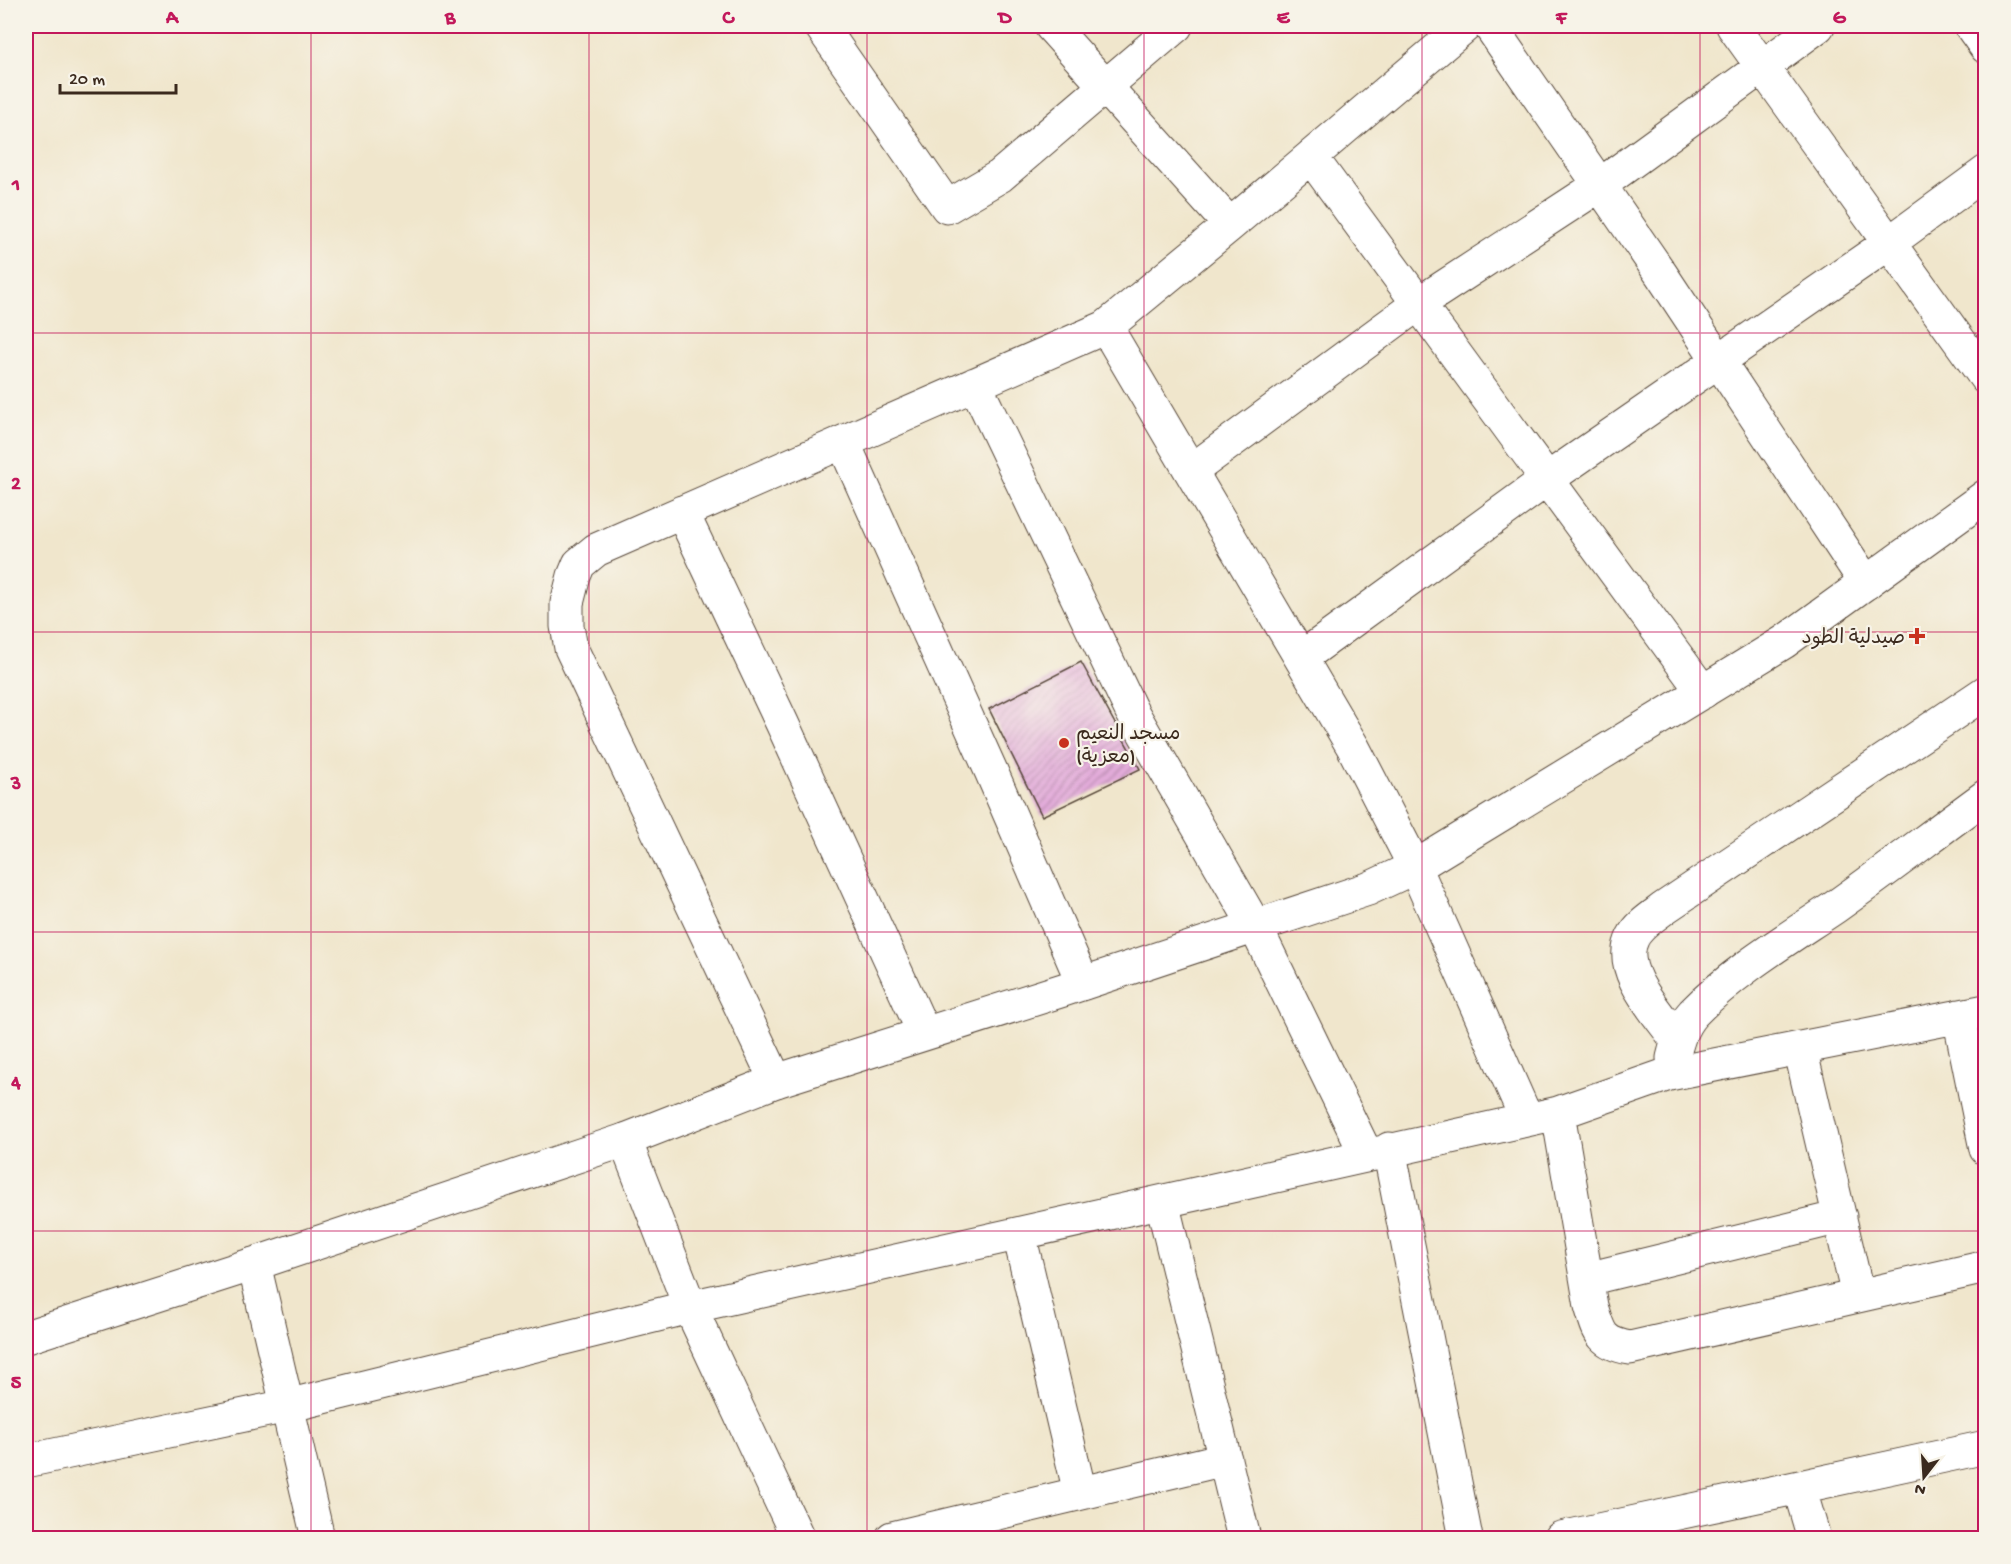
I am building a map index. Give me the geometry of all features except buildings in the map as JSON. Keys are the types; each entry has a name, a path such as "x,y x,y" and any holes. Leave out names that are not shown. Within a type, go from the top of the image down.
{"street":[{"path":"821,26 947,207 1000,176 1176,26"},
{"path":"1051,26 1230,225"},
{"path":"776,1081 572,648 567,626 567,603 579,564 596,550 1106,327 1465,26"},
{"path":"1490,26 1600,184 1866,583"},
{"path":"1733,26 1986,378"},
{"path":"1191,471 1418,304 1600,184 1818,26"},
{"path":"1971,26 1986,47"},
{"path":"1311,157 1703,692"},
{"path":"1301,658 1546,480 1889,243 1986,172"},
{"path":"1106,327 1353,747 1415,867 1527,1120"},
{"path":"975,384 1131,710 1255,926 1378,1152 1466,1539"},
{"path":"843,442 1083,983"},
{"path":"26,1337 254,1264 625,1140 776,1081 1368,889 1415,867 1784,642 1986,496"},
{"path":"682,512 782,723 924,1034"},
{"path":"1677,1040 1635,982 1628,959 1632,937 1638,930 1664,908 1986,692"},
{"path":"1670,1074 1677,1040 1692,1014 1757,958 1837,905 1986,796"},
{"path":"26,1461 287,1406 690,1307 1558,1113 1670,1074 1972,1013 1986,1149"},
{"path":"1800,1048 1858,1296"},
{"path":"1558,1113 1587,1279 1599,1332 1608,1341 1630,1348 1986,1267"},
{"path":"625,1140 690,1307 798,1539"},
{"path":"1162,1202 1244,1539"},
{"path":"1587,1279 1840,1217"},
{"path":"1019,1234 1080,1493"},
{"path":"254,1264 318,1539"},
{"path":"1561,1539 1986,1447"},
{"path":"892,1539 1225,1459"},
{"path":"1799,1487 1814,1539"}],"place":[{"name":"صيدلية الطود","path":"1917,636"},
{"name":"مسجد النعيم (معزية)","path":"1064,743"}]}
